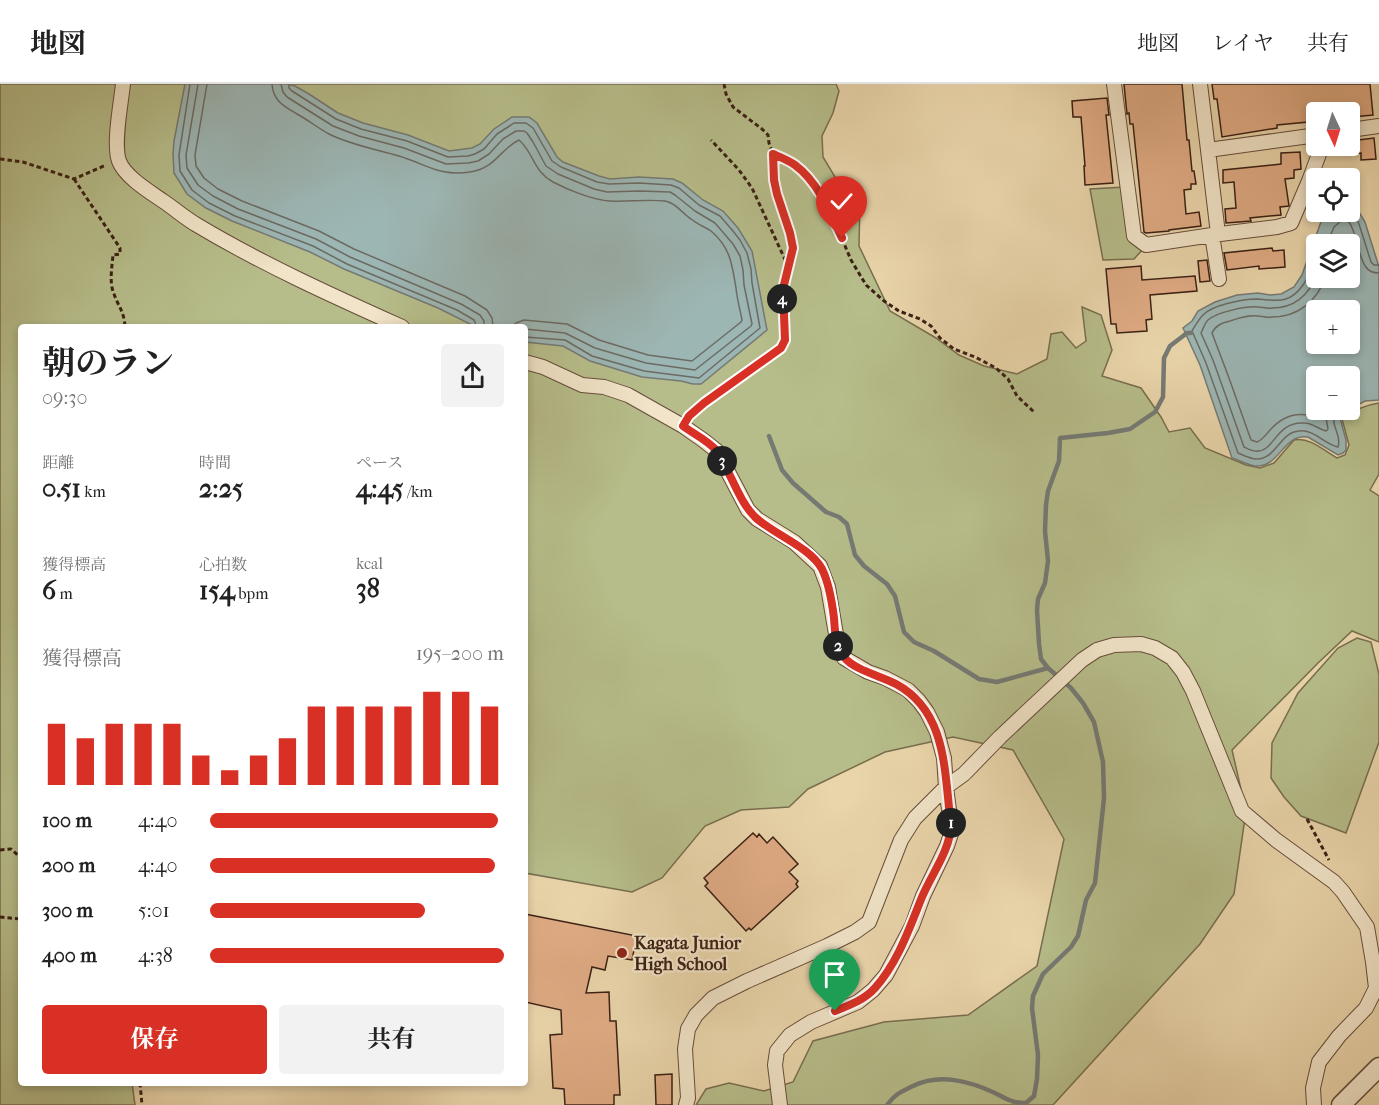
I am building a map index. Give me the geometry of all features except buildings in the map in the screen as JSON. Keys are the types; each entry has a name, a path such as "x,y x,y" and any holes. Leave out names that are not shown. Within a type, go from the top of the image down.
{"street":[{"path":"123,84 117,139 120,162 131,177 195,224 299,278 396,324"},
{"path":"1114,84 1134,236 1146,245 1277,227 1291,223 1318,156"},
{"path":"1200,84 1219,279"},
{"path":"1360,129 1379,126"},
{"path":"1208,150 1306,137"},
{"path":"528,363 543,367 582,385 604,387 628,395 683,426 717,451 748,510 757,519 794,542 820,566 828,587 838,646 844,658 861,669 908,690 927,712 937,732 944,758 951,834 936,872 896,957 886,975 873,990 858,1002 811,1022 790,1035 777,1051 775,1065 780,1105"},
{"path":"687,1105 685,1049 688,1029 696,1015 712,998 827,946 855,932 868,922 901,840 915,818 1082,660 1097,650 1114,645 1141,644 1155,648 1172,658 1183,672 1242,811 1276,840 1334,882 1344,892 1367,927 1376,988 1366,1008 1339,1036 1319,1062 1313,1088 1314,1105"},
{"path":"1341,1105 1379,1067"}],"path":[{"path":"683,426 689,416 704,403 781,348 785,340 782,299 793,248 774,180 773,154 768,135 733,106 726,94 724,84"},
{"path":"711,140 739,170 752,188 788,266"},
{"path":"773,154 794,165 822,196 851,260 866,285 892,306 931,326 940,338 954,349 996,368 1008,379 1017,396 1034,412"},
{"path":"0,159 23,162 74,179 120,248 120,254 113,255 111,270 113,292 124,316 125,324"},
{"path":"74,179 120,162"},
{"path":"1307,819 1332,867 1334,882"},
{"path":"0,849 10,849 18,856"},
{"path":"0,917 18,919"},
{"path":"140,1086 142,1105"}],"green space":[{"path":"0,84 836,84 839,91 833,113 822,136 823,157 835,177 860,201 859,246 890,311 936,338 959,355 984,366 1017,374 1047,359 1051,334 1062,332 1076,348 1086,341 1082,307 1101,315 1112,350 1102,376 1141,388 1169,432 1190,428 1205,448 1246,465 1260,468 1274,463 1294,440 1311,442 1337,458 1345,455 1349,445 1342,420 1360,420 1360,408 1379,403 1379,474 1370,490 1379,496 1379,642 1352,631 1232,750 1246,811 1234,894 1200,944 1053,1105 696,1105 706,1089 729,1083 764,1091 793,1082 813,1041 884,1022 968,1015 1037,966 1064,839 1013,750 953,737 885,752 808,789 789,807 741,810 705,826 662,878 632,892 528,874 528,324 18,324 18,1086 132,1086 135,1105 0,1105"},
{"path":"1125,187 1144,248 1134,259 1103,260 1090,189"},
{"path":"1357,638 1371,642 1379,674 1379,742 1346,833 1301,816 1284,797 1271,778 1272,743 1298,693 1338,648"}],"water":[{"path":"185,84 287,84 295,86 338,113 363,123 408,135 449,151 472,148 480,144 494,129 512,117 529,117 537,123 557,157 563,162 610,179 639,177 673,179 723,211 738,228 752,251 767,330 701,384 693,384 642,377 590,361 563,346 528,342 528,324 470,324 206,208 187,194 174,173 174,141"},
{"path":"1360,214 1365,222 1379,267 1379,400 1360,404 1360,366 1306,366 1306,420 1341,420 1346,450 1338,455 1308,437 1300,437 1287,445 1270,462 1255,466 1232,458 1200,365 1183,328 1192,321 1198,311 1215,302 1237,295 1281,294 1294,287 1306,264 1306,288 1360,288 1360,234 1317,234 1321,222 1360,222"}],"waterway":[{"path":"887,1105 902,1091 923,1082 944,1079 965,1082 1017,1102 1026,1103 1034,1096 1038,1055 1032,1008 1033,996 1043,974 1071,947 1078,936 1086,900 1095,883 1104,798 1103,762 1094,722 1071,688 1041,659 1037,610 1038,599 1045,583 1048,561 1045,531 1048,491 1059,461 1060,438 1130,429 1155,412 1163,397 1164,358 1170,346 1187,333 1191,333"},
{"path":"769,436 782,470 793,483 826,512 839,517 847,524 855,555 864,566 887,584 895,596 904,632 914,642 934,651 979,679 997,682 1048,668"}],"place":[{"name":"Kagata Junior High School","path":"622,953"}],"route":[{"path":"835,1011 858,1002 886,975 912,926 923,896 936,872 951,834 944,758 937,732 919,701 908,690 844,658 838,646 828,587 820,566 794,542 757,519 748,510 717,451 683,426 689,416 704,403 781,348 785,340 782,299 793,248 774,180 773,154 794,165 808,178 822,196 842,238"}]}
